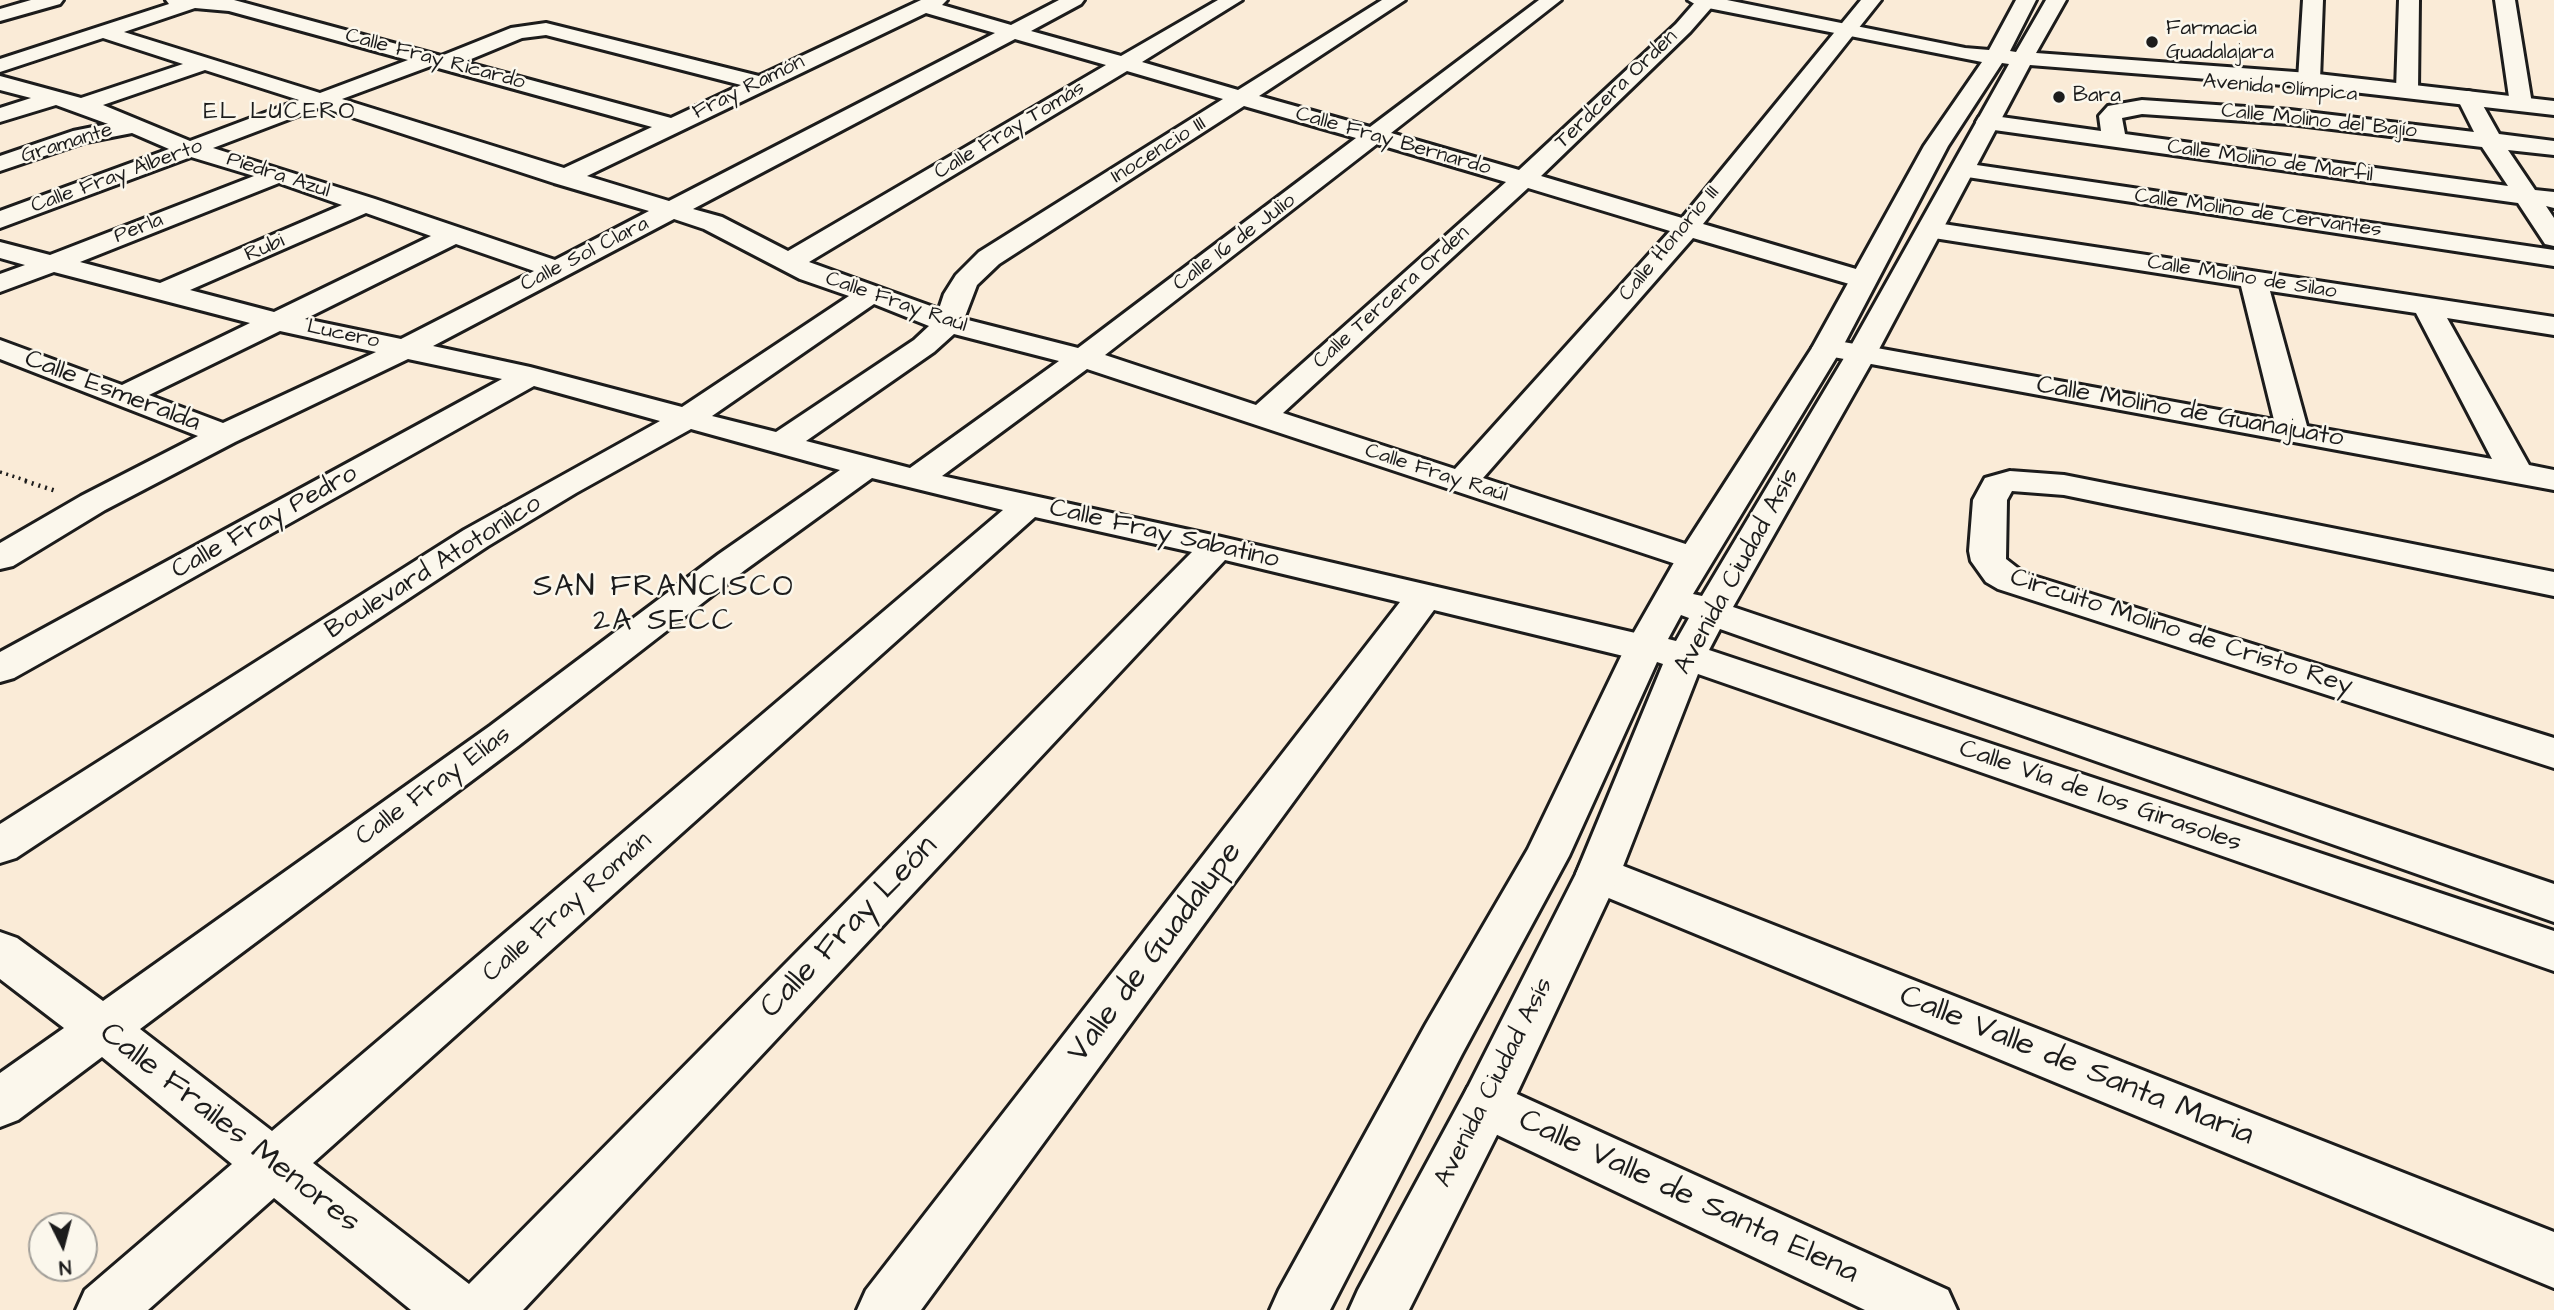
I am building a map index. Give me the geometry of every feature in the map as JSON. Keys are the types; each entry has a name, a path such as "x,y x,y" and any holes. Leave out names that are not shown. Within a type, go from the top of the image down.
{"street":[{"path":"0,15 53,0"},
{"path":"0,66 190,0"},
{"name":"Calle Fray Ricardo","path":"190,0 230,5 672,125"},
{"name":"Calle Sol Clara","path":"0,558 93,503 224,435 405,349 1074,0"},
{"name":"Calle Fray Tomás","path":"789,262 1232,0"},
{"name":"Inocencio III","path":"948,324 958,294 966,281 989,258 1395,0"},
{"name":"Calle 16 de Julio","path":"915,480 1083,358 1551,0"},
{"name":"Calle Honorio III","path":"1462,482 1686,229 1871,0"},
{"path":"1998,61 2026,0"},
{"name":"Avenida Ciudad Asís","path":"1378,1310 1486,1104 1598,874 1686,656 1712,613 1845,351 1863,280 1936,146 1998,61 2056,0"},
{"path":"2309,80 2313,0"},
{"path":"2407,90 2409,0"},
{"path":"2505,0 2521,104"},
{"name":"Avenida Olímpica","path":"1704,1 1998,61 2277,87 2554,108"},
{"name":"Terdcera Orden","path":"1524,179 1683,27 1704,1"},
{"name":"Calle Fray Bernardo","path":"930,3 1012,33 1124,62 1374,138 1524,179 1863,280"},
{"name":"Fray Ramón","path":"563,178 930,3"},
{"name":"Calle Fray Alberto","path":"0,220 318,101 518,32 545,29 760,83"},
{"name":"Calle Fray Raúl","path":"104,32 722,227 810,273 948,324 1083,358 1694,559"},
{"name":"Avenida Olímpica","path":"1998,61 2309,80 2407,90 2554,119"},
{"name":"Avenida Ciudad Asís","path":"1299,1310 1444,1039 1547,856 1644,648 1694,559 1930,230 1987,122 1998,61"},
{"path":"82,105 203,64"},
{"name":"Piedra Azul","path":"0,83 82,105 193,150 366,204 557,270"},
{"path":"0,115 55,98"},
{"path":"2470,103 2490,140 2554,238"},
{"name":"Calle Molino del Bajío","path":"2114,141 2110,116 2116,111 2142,107 2290,117 2554,148"},
{"name":"Calle Molino de Marfil","path":"1987,122 2554,200"},
{"name":"Gramante","path":"0,164 81,136 134,126"},
{"name":"Calle Molino de Cervantes","path":"1963,170 2554,258"},
{"name":"Perla","path":"0,284 278,175"},
{"name":"Calle Tercera Orden","path":"1261,417 1524,179"},
{"name":"Rubi","path":"163,292 366,204"},
{"name":"Calle Molino de Silao","path":"1930,230 2554,326"},
{"path":"124,396 454,235"},
{"name":"Lucero","path":"0,250 275,321 530,376 685,420"},
{"path":"2253,279 2293,432"},
{"name":"Boulevard Atotonilco","path":"0,846 476,538 685,420 871,294"},
{"path":"2427,307 2517,474"},
{"path":"779,444 924,346 948,324"},
{"name":"Calle Esmeralda","path":"0,349 224,435"},
{"name":"Calle Molino de Guanajuato","path":"1845,351 2554,480"},
{"name":"Calle Fray Pedro","path":"0,670 530,376"},
{"name":"Calle Fray Sabatino","path":"685,420 915,480 1217,547 1644,648"},
{"name":"Calle Fray Elías","path":"0,1104 504,736 732,562 866,467"},
{"name":"Circuito Molino de Cristo Rey","path":"2554,584 2064,485 2010,481 1997,485 1990,500 1989,561 1999,574 2011,582 2554,753"},
{"name":"Calle Fray Román","path":"105,1310 1030,504"},
{"name":"Calle Fray León","path":"484,1310 1217,547"},
{"name":"Valle de Guadalupe","path":"901,1305 1425,596"},
{"name":"Calle Vía de los Girasoles","path":"1671,600 2554,903"},
{"name":"Calle Vía de los Girasoles","path":"1644,648 1686,656 2554,951"},
{"name":"Calle Valle de Santa Maria","path":"1598,874 2554,1260"},
{"name":"Calle Frailes Menores","path":"0,952 102,1028 456,1310"},
{"name":"Calle Valle de Santa Elena","path":"1486,1104 1928,1310"}],"path":[{"path":"0,472 93,503"}],"place":[{"name":"Farmacia Guadalajara","path":"2152,42"},
{"name":"Bara","path":"2059,97"}],"district":[{"name":"EL LUCERO","path":"280,113"},
{"name":"SAN FRANCISCO 2A SECC","path":"664,606"}]}
